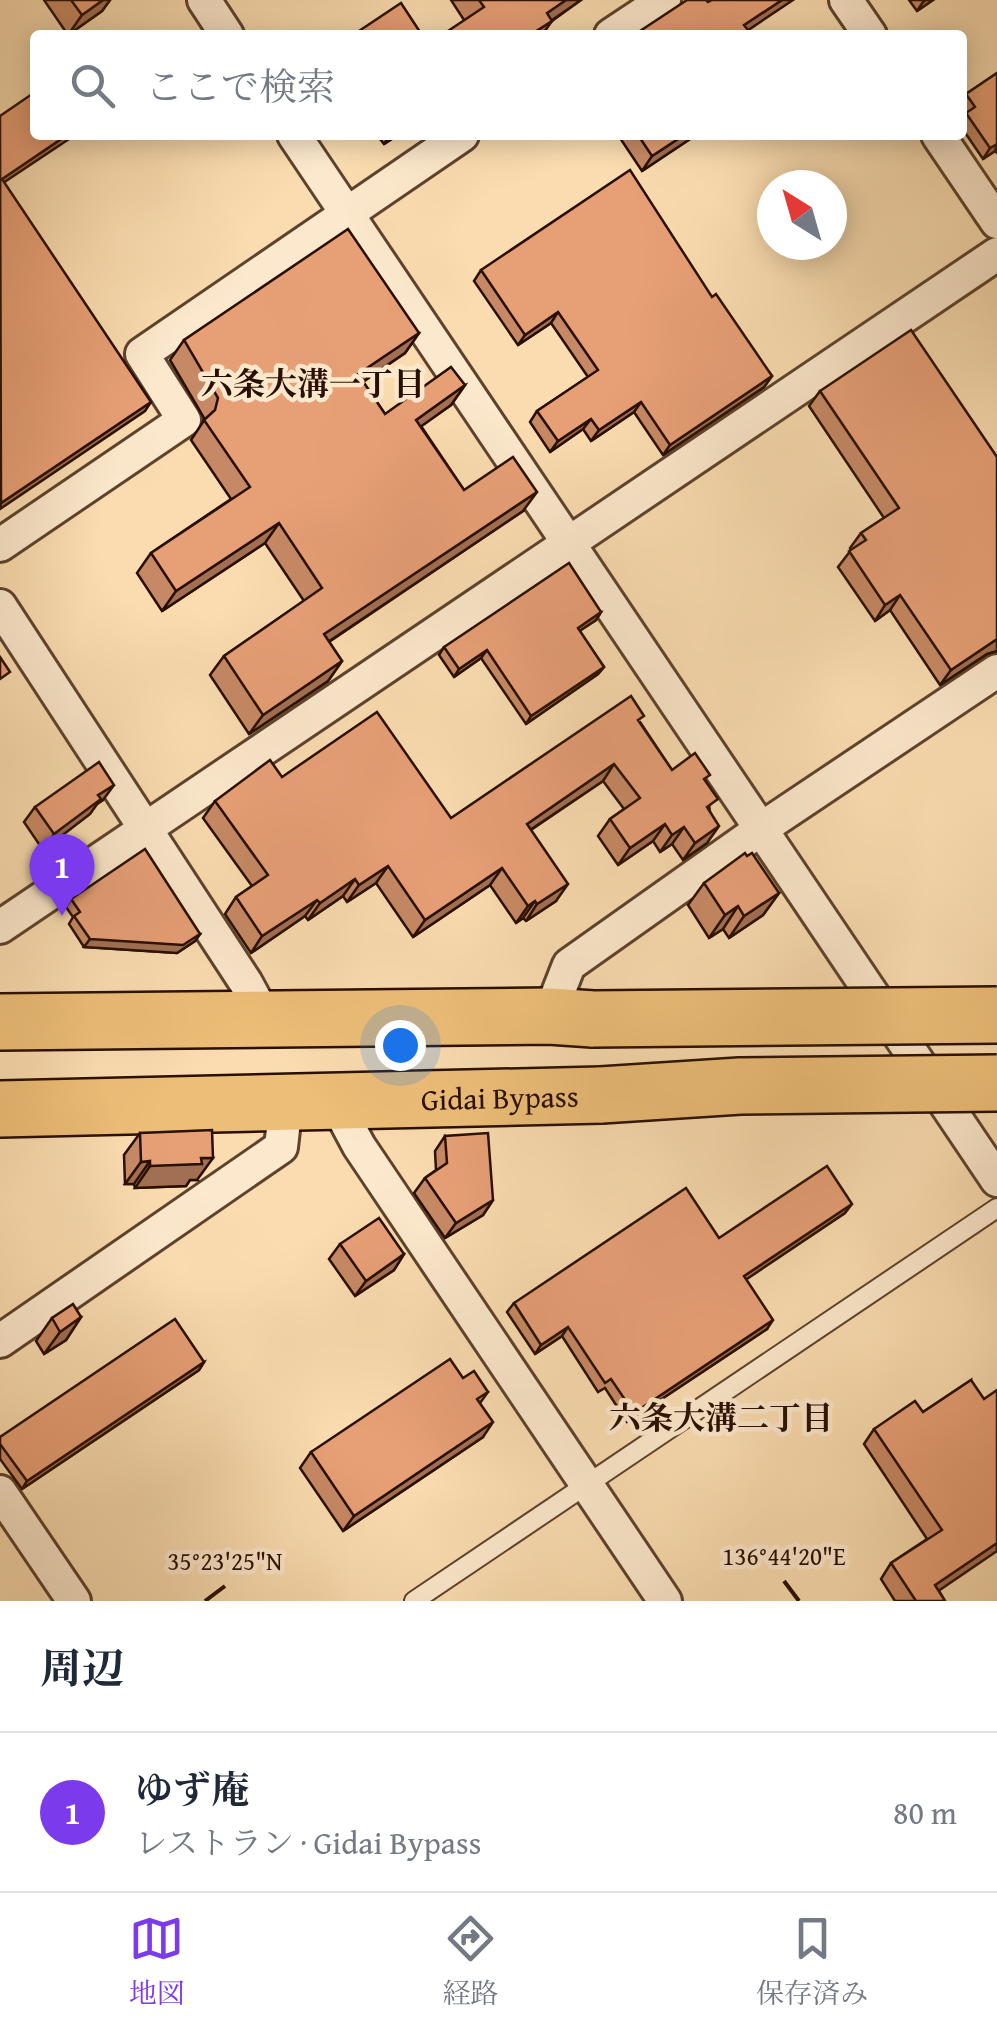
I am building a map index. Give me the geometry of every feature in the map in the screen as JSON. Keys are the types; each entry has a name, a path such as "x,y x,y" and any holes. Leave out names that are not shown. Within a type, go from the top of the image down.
{"highway":[{"path":"0,1022 997,1014"},
{"name":"Gidai Bypass","path":"0,1109 997,1082"}],"street":[{"path":"204,0 224,30"},
{"path":"619,30 664,0"},
{"path":"846,0 867,30"},
{"path":"297,140 997,1180"},
{"path":"0,545 184,420 142,354 454,140"},
{"path":"941,140 997,222"},
{"path":"0,926 997,254"},
{"path":"0,606 246,983 264,1018"},
{"path":"571,1018 569,964 997,671"},
{"path":"0,1341 281,1148 311,1103 359,1146 665,1601"},
{"path":"0,1492 74,1601"}],"lane":[{"path":"414,1601 997,1208"}],"building":[{"path":"71,0 103,0 82,15"},
{"path":"479,0 566,0 547,13 552,21 538,30 450,30 484,7"},
{"path":"687,0 782,0 744,25 748,30 642,30"},
{"path":"401,3 419,30 360,30"},
{"path":"997,73 997,144 990,148 967,114 975,107 967,93"},
{"path":"30,95 30,140 60,140 2,179 151,402 1,503 0,116"},
{"path":"641,140 676,140 652,156"},
{"path":"630,170 712,297 716,294 772,376 670,445 641,402 599,430 591,419 558,441 537,411 598,370 558,312 525,335 481,270"},
{"path":"348,229 419,333 358,374 385,414 451,367 465,385 416,420 464,490 513,457 537,492 324,634 342,661 263,715 224,656 322,588 279,523 176,591 151,553 250,487 204,420 215,410 218,398 184,340"},
{"path":"911,330 997,457 997,639 951,670 900,595 885,605 849,551 866,540 861,533 899,508 820,391"},
{"path":"569,563 601,612 578,628 604,667 531,716 487,650 459,669 444,647"},
{"path":"0,657 10,672 0,679"},
{"path":"631,696 644,716 638,720 672,770 695,753 710,775 704,779 718,799 707,807 719,826 695,843 684,827 672,835 665,824 630,848 610,819 640,798 614,764 527,824 568,884 537,904 535,901 528,906 502,868 425,920 388,866 359,885 355,879 320,903 317,900 262,936 236,897 268,875 215,801 270,760 282,777 377,712 451,818"},
{"path":"99,762 114,785 54,834 35,807"},
{"path":"145,849 200,934 183,945 90,939 74,916 80,912 71,899"},
{"path":"745,853 752,853 779,893 744,916 738,906 725,915 704,883"},
{"path":"212,1130 213,1158 201,1158 202,1164 150,1166 150,1161 141,1162 140,1133"},
{"path":"488,1133 493,1200 456,1223 425,1178 447,1163 445,1136"},
{"path":"827,1166 852,1204 744,1276 773,1320 634,1413 611,1379 605,1383 568,1327 541,1345 514,1303 686,1188 719,1238"},
{"path":"379,1218 404,1254 366,1281 340,1244"},
{"path":"73,1304 81,1317 60,1332 52,1318"},
{"path":"175,1319 204,1362 27,1481 0,1444 0,1437"},
{"path":"450,1359 463,1378 474,1371 488,1392 477,1399 493,1422 354,1516 311,1452"},
{"path":"971,1380 984,1399 997,1390 997,1543 935,1585 945,1601 916,1601 891,1563 942,1530 874,1429 915,1401 923,1412"}],"place":[{"name":"ゆず庵","path":"62,916"}],"district":[{"name":"六条大溝一丁目","path":"313,383"},
{"name":"六条大溝二丁目","path":"721,1417"}]}
